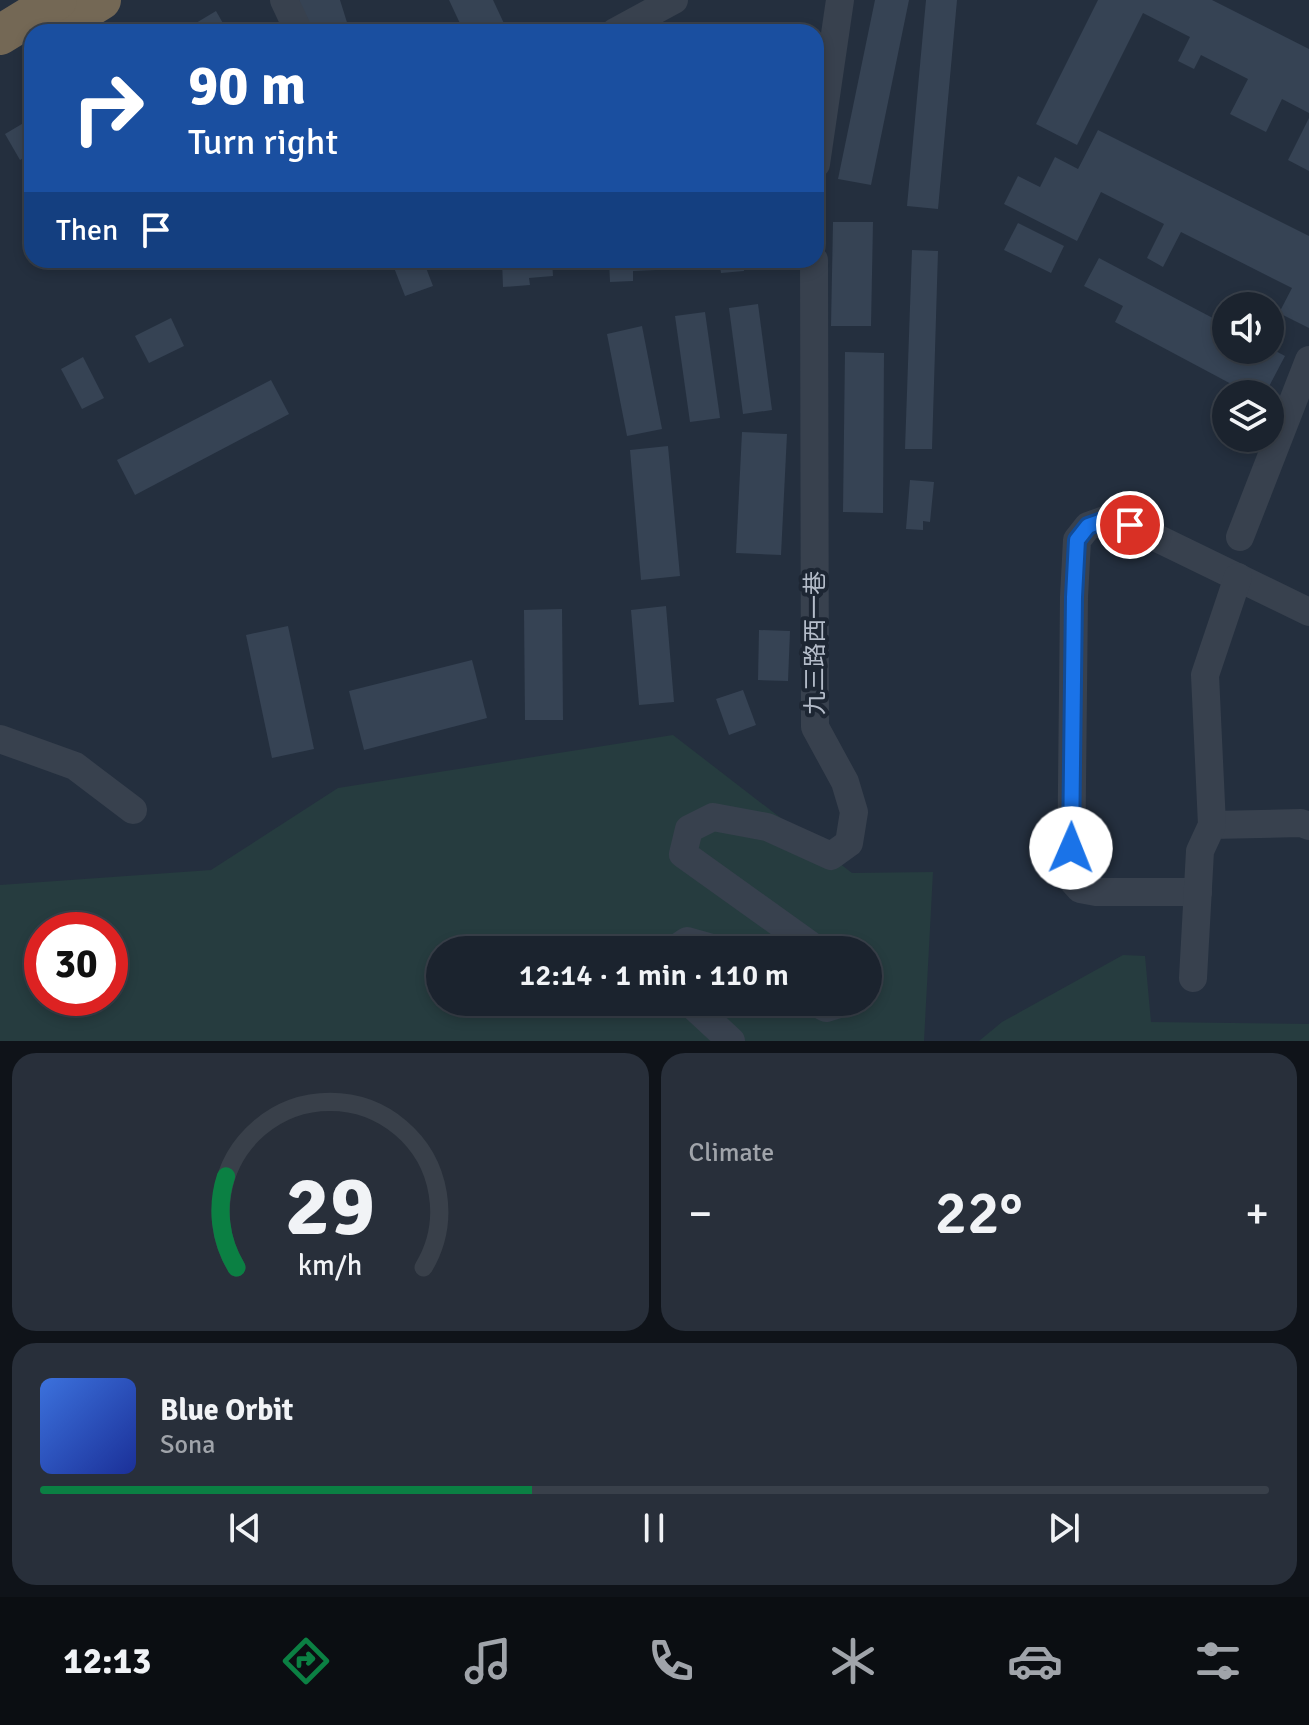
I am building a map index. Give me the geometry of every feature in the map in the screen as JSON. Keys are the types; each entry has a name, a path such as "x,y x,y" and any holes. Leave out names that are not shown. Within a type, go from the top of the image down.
{"highway":[{"path":"0,35 57,0"},
{"path":"62,24 101,0"},
{"path":"0,63 24,48"}],"street":[{"path":"284,0 295,24"},
{"path":"824,109 840,0"},
{"path":"629,24 671,1"},
{"name":"九三路西一巷","path":"797,936 683,854 689,829 713,817 767,827 831,856 849,843 854,812 845,782 815,727 814,268"},
{"path":"1240,537 1309,360"},
{"path":"1198,892 1096,892 1080,889 1071,879 1077,540 1088,526 1105,520 1130,525 1309,612"},
{"path":"1193,978 1200,851 1212,825 1205,675 1238,577"},
{"path":"0,739 75,766 133,810"},
{"path":"1212,825 1301,823 1309,826"},
{"path":"704,1016 731,1041"}],"green space":[{"path":"673,735 852,873 933,872 924,1041 0,1041 0,885 211,870 338,788"},
{"path":"1123,955 1145,956 1151,1022 1309,1024 1309,1041 979,1041 1002,1022"}],"building":[{"path":"299,0 340,0 348,24 307,24"},
{"path":"449,0 493,0 504,24 460,24"},
{"path":"875,0 909,0 871,185 838,179"},
{"path":"926,0 957,0 938,209 907,206"},
{"path":"1098,0 1212,0 1309,49 1309,113 1282,99 1266,132 1230,114 1248,79 1201,55 1194,69 1178,61 1190,37 1143,13 1077,145 1036,124"},
{"path":"216,11 223,24 194,24"},
{"path":"1309,118 1309,171 1288,160"},
{"path":"24,123 24,158 20,160 5,134"},
{"path":"1098,130 1309,236 1309,328 1284,316 1284,303 1292,288 1181,232 1163,267 1147,258 1164,224 1101,192 1077,241 1004,204 1018,176 1040,187 1055,157 1078,169"},
{"path":"833,222 873,222 871,326 831,326"},
{"path":"1018,223 1064,246 1051,273 1004,250"},
{"path":"912,250 938,251 932,449 905,449"},
{"path":"1099,258 1212,318 1212,364 1281,364 1272,380 1224,380 1115,322 1123,306 1084,286"},
{"path":"394,268 426,268 433,286 405,296"},
{"path":"502,268 552,268 553,276 529,278 530,285 503,287"},
{"path":"609,268 656,268 633,271 633,281 610,282"},
{"path":"720,268 744,268 744,271 721,273"},
{"path":"758,304 772,410 743,414 729,308"},
{"path":"705,312 720,418 690,422 675,316"},
{"path":"171,318 184,346 149,363 135,336"},
{"path":"642,326 662,429 627,436 607,334"},
{"path":"845,352 884,353 883,513 843,512"},
{"path":"83,357 104,398 82,409 61,369"},
{"path":"271,380 289,414 135,495 117,460"},
{"path":"742,432 787,434 781,555 736,553"},
{"path":"668,446 680,576 641,580 630,450"},
{"path":"910,480 934,482 930,522 923,521 923,530 906,529"},
{"path":"666,606 674,702 639,705 631,610"},
{"path":"562,609 563,720 525,720 524,610"},
{"path":"288,626 314,749 272,758 246,635"},
{"path":"759,630 790,631 788,681 758,680"},
{"path":"472,660 487,718 364,750 349,691"},
{"path":"743,690 756,725 729,735 716,699"}],"route":[{"path":"1071,848 1077,540 1088,526 1105,520 1130,525"}]}
